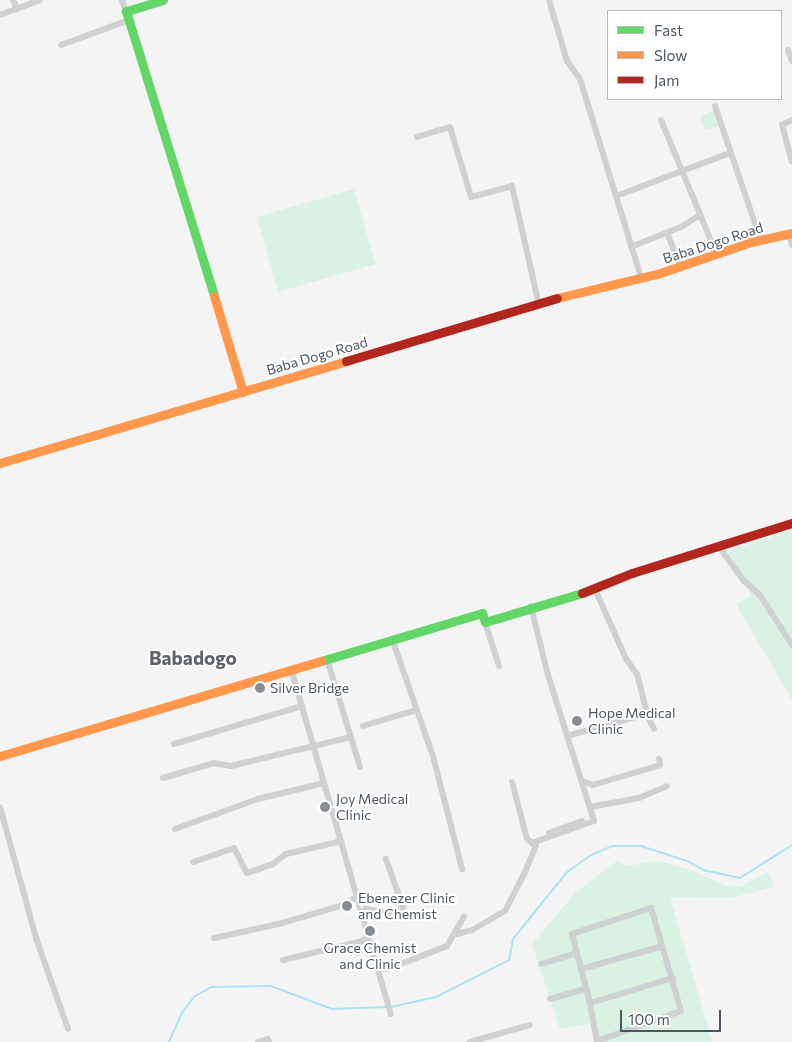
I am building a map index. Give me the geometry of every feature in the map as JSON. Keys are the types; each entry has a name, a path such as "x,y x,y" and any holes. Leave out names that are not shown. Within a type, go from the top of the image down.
{"street":[{"path":"13,0 17,9"},
{"path":"0,15 40,0"},
{"path":"122,0 242,392"},
{"path":"61,45 127,16 143,3 164,0"},
{"path":"549,0 567,61 580,79 641,277"},
{"path":"788,50 792,61"},
{"path":"715,106 761,241"},
{"path":"661,120 716,253"},
{"path":"792,120 782,126 792,162"},
{"path":"417,137 450,127 471,196 512,186 539,305"},
{"path":"616,196 730,153"},
{"path":"631,247 667,233 700,215"},
{"path":"667,233 681,266"},
{"path":"791,234 792,245"},
{"name":"Baba Dogo Road","path":"0,463 598,286 641,277 681,266 716,253 791,234"},
{"path":"485,622 531,606 595,589 632,573 720,548 792,523"},
{"path":"720,548 744,581 760,595 792,644"},
{"path":"595,589 626,659 637,674 647,714 654,729"},
{"path":"531,606 567,736 594,821 534,844"},
{"path":"0,756 292,672 327,659 482,613 499,666"},
{"path":"392,639 432,756 462,869"},
{"path":"327,659 360,767"},
{"path":"292,672 370,935 377,969 391,1013"},
{"path":"174,744 302,706"},
{"path":"363,726 416,710"},
{"path":"567,736 647,714"},
{"path":"163,778 214,763 231,766 351,737"},
{"path":"582,781 593,785 660,765 659,759"},
{"path":"512,782 527,839 534,844"},
{"path":"175,830 258,799 324,783"},
{"path":"590,807 639,798 667,786"},
{"path":"0,807 36,938 68,1029"},
{"path":"457,934 472,930 505,911 534,844 563,826 583,821"},
{"path":"193,862 234,848 247,873 274,864 286,854 342,841"},
{"path":"361,908 388,913 403,907 386,859"},
{"path":"214,938 340,906 358,897"},
{"path":"651,908 663,946 681,1006 678,1014 598,1042 590,1003 576,954 573,932 651,908"},
{"path":"377,969 388,969 447,946 464,916"},
{"path":"284,960 362,940 370,935"},
{"path":"581,969 663,946"},
{"path":"541,964 576,954"},
{"path":"590,1003 673,978"},
{"path":"550,999 586,989"},
{"path":"470,1042 530,1025"},
{"path":"258,1042 268,1039 269,1042"}],"green space":[{"path":"715,110 720,126 705,130 700,116"},
{"path":"354,189 375,264 278,292 257,217"},
{"path":"792,530 792,700 736,604 751,595 728,551"},
{"path":"617,861 627,866 657,861 688,869 724,885 740,887 768,872 774,887 730,898 670,897 712,1042 597,1042 596,1023 560,1029 532,944 576,892"}],"waterway":[{"path":"391,1007 436,997 509,960 513,939 566,873 589,856 613,846 641,846 687,861 703,870 740,878 792,845"},
{"path":"169,1042 183,1011 195,996 211,987 271,986 332,1009 386,1007"}],"traffic: fast":[{"path":"163,0 126,11 214,296"},
{"path":"321,661 482,613 485,622 582,593"}],"traffic: slow":[{"path":"557,298 660,273 751,242 792,233"},
{"path":"214,296 243,392"},
{"path":"0,463 346,361"},
{"path":"0,756 321,661"}],"traffic: jam":[{"path":"346,361 557,298"},
{"path":"582,593 632,573 792,523"}],"place":[{"name":"Silver Bridge","path":"260,688"},
{"name":"Hope Medical Clinic","path":"577,721"},
{"name":"Joy Medical Clinic","path":"325,807"},
{"name":"Ebenezer Clinic and Chemist","path":"347,906"},
{"name":"Grace Chemist and Clinic","path":"370,931"}],"district":[{"name":"Babadogo","path":"193,658"}]}
